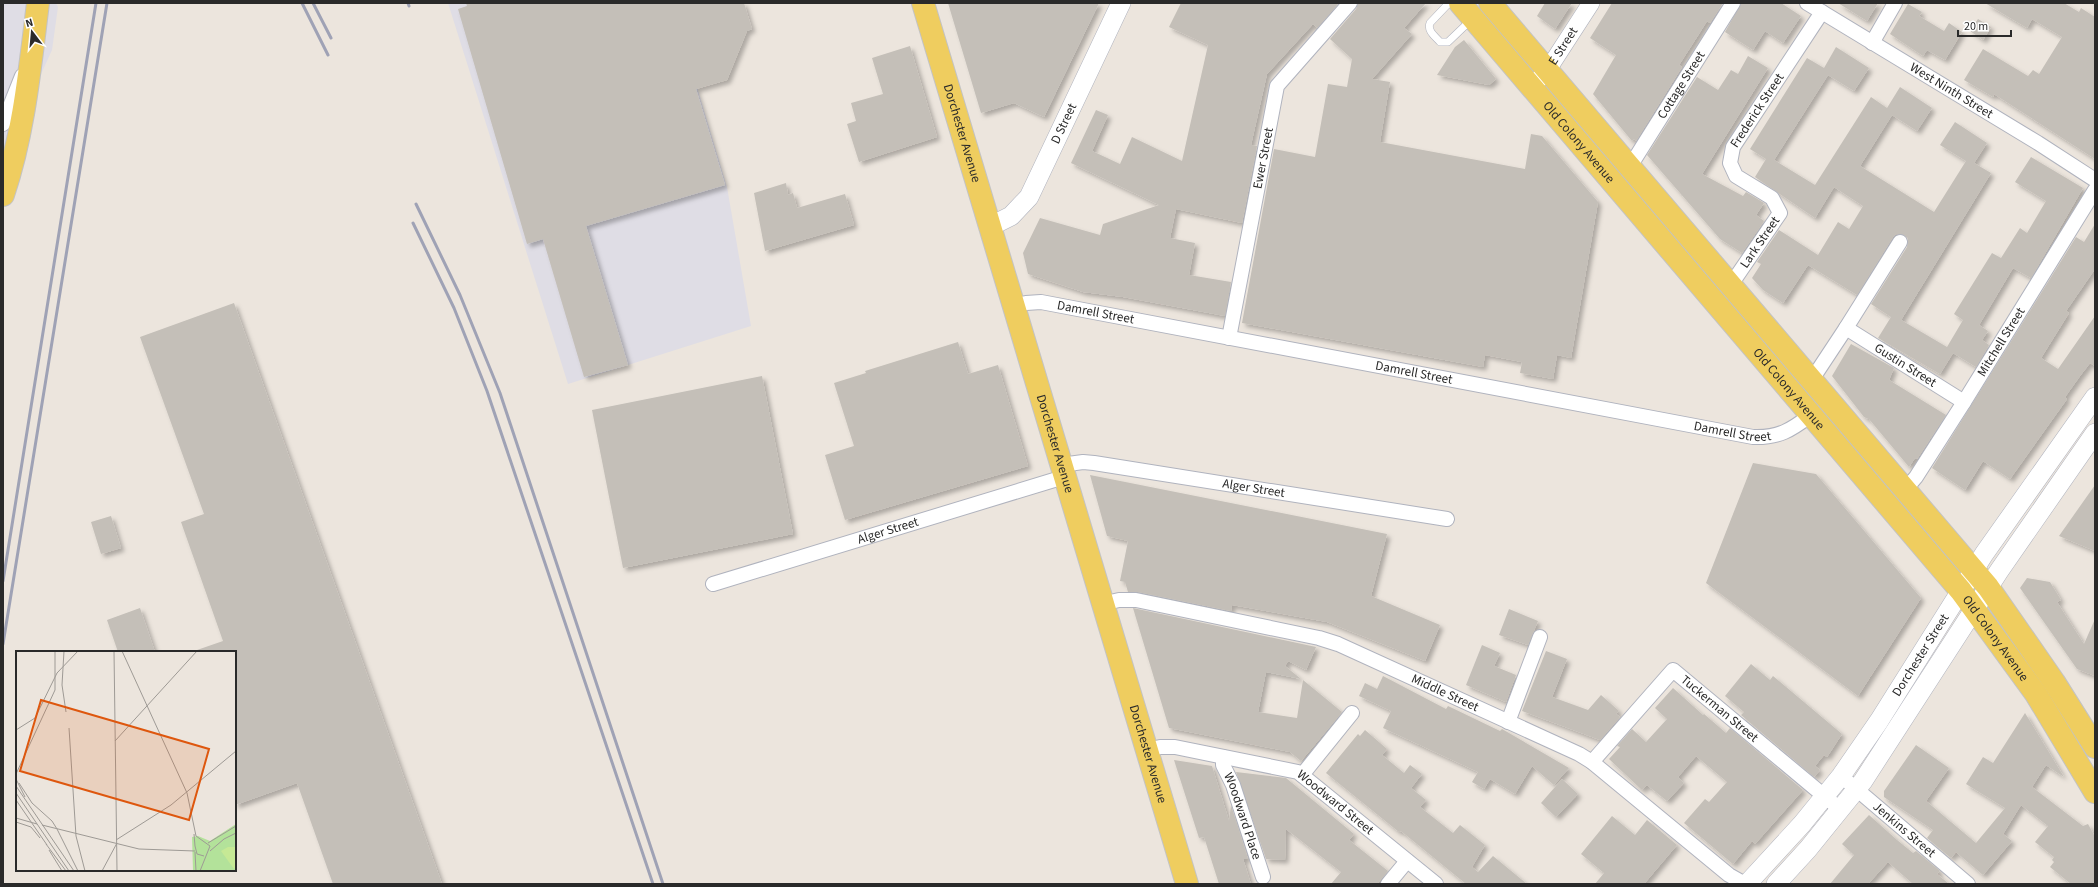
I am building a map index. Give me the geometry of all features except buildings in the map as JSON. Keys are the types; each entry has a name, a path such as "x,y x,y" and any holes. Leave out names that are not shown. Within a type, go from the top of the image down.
{"main road":[{"path":"3,195 14,161 21,125 38,3"},
{"name":"Dorchester Avenue","path":"923,3 989,228 1187,884"},
{"name":"D Street","path":"989,228 1011,216 1029,197 1121,3"},
{"name":"Old Colony Avenue","path":"1490,3 1810,381 1974,570 2092,735"},
{"name":"Old Colony Avenue","path":"1467,10 1961,591 2036,694 2095,792"},
{"name":"Dorchester Street","path":"1746,884 1825,797 1841,776 1898,690 1974,570 2092,406"},
{"name":"Dorchester Street","path":"1776,884 1841,810 1857,789 2022,536 2095,433"},
{"path":"1898,690 1916,700"}],"street":[{"path":"3,124 20,80 25,61 30,28 29,3"},
{"name":"Ewer Street","path":"1229,338 1277,86 1350,3"},
{"name":"E Street","path":"1532,86 1547,71 1591,3"},
{"name":"Cottage Street","path":"1629,168 1733,3"},
{"name":"West Ninth Street","path":"1807,3 2038,143 2095,180"},
{"path":"1872,42 1895,3"},
{"name":"Frederick Street","path":"1772,198 1736,176 1730,163 1733,147 1822,12"},
{"name":"Mitchell Street","path":"1904,490 1916,477 1964,402 2095,190"},
{"name":"Lark Street","path":"1730,286 1780,213 1772,198"},
{"path":"1810,381 1846,328 1900,242"},
{"name":"Damrell Street","path":"1013,306 1031,302 1041,302 1753,437 1768,438 1791,430 1811,415"},
{"name":"Gustin Street","path":"1846,328 1964,402"},
{"name":"Alger Street","path":"713,584 1063,471 1083,462 1447,519"},
{"name":"Middle Street","path":"1102,604 1119,600 1136,600 1330,640 1579,754 1592,762 1729,875 1746,884"},
{"path":"1508,722 1540,637"},
{"name":"Tuckerman Street","path":"1592,762 1673,670 1841,810"},
{"path":"1302,775 1352,713"},
{"name":"Woodward Street","path":"1147,750 1170,746 1288,770 1302,775 1436,884"},
{"name":"Woodward Place","path":"1223,757 1223,765 1233,785 1263,877"},
{"name":"Jenkins Street","path":"1841,776 1968,884"},
{"path":"1388,884 1407,860"}],"lane":[{"path":"1449,3 1430,23 1429,26 1429,30 1440,42 1448,42 1467,10"}],"shaded area":[{"path":"3,3 56,3 58,7 52,50 3,158"},
{"path":"448,3 672,3 727,187 751,326 568,384"}],"railway":[{"path":"3,581 96,3"},
{"path":"3,644 107,3"},
{"path":"302,3 328,55"},
{"path":"313,3 331,38"},
{"path":"416,204 460,295 500,393 663,884"},
{"path":"413,223 454,308 487,391 653,884"}]}
